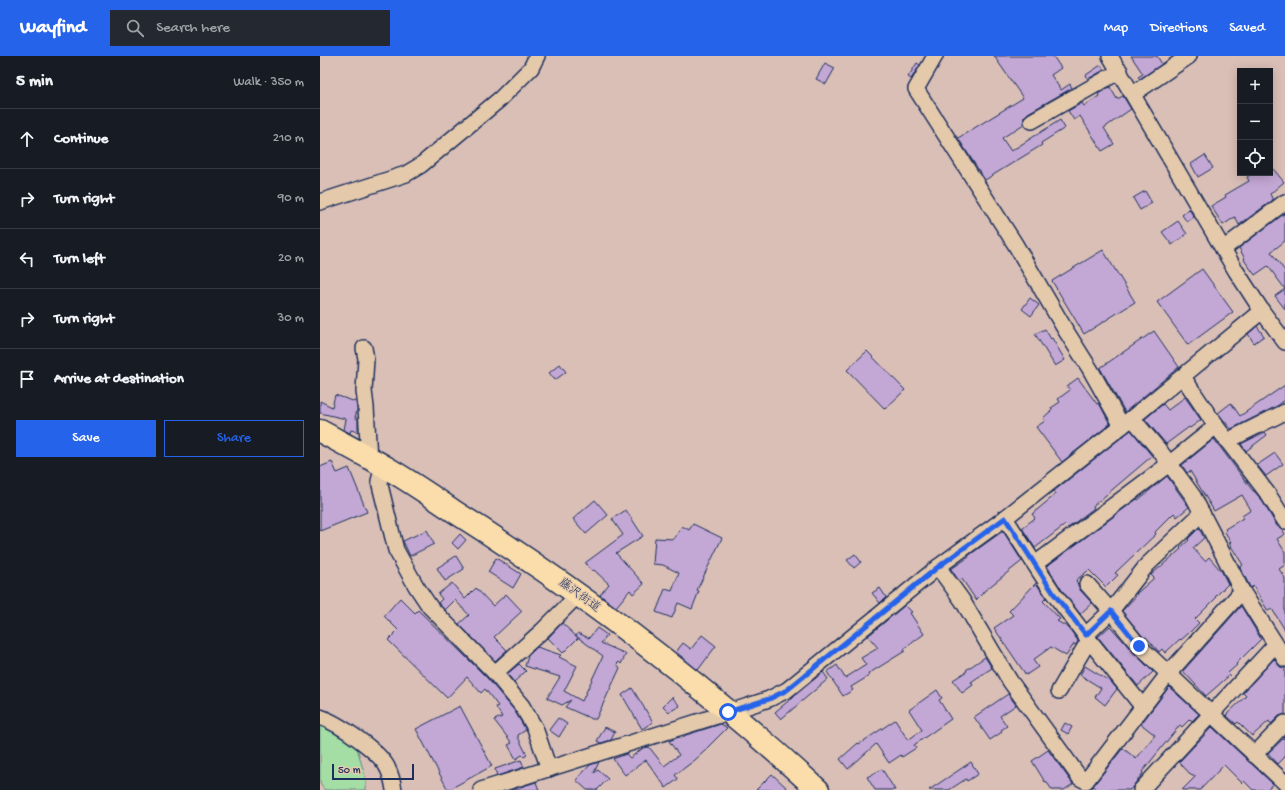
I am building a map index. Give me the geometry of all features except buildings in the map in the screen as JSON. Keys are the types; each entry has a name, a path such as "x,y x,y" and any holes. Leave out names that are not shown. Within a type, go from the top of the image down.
{"highway":[{"name":"藤沢街道","path":"320,431 376,462 504,542 578,595 661,657 728,712 801,782 818,790"}],"street":[{"path":"320,202 406,174 420,165 500,99 531,68 537,56"},
{"path":"935,56 916,89 1015,244 1090,369 1127,422 1169,464 1193,496 1242,591 1285,659"},
{"path":"1110,56 1223,249 1262,311 1285,342"},
{"path":"1132,94 1189,56"},
{"path":"1032,121 1120,71"},
{"path":"1223,249 1285,202"},
{"path":"481,790 500,787 549,769 769,699 787,690 938,567 1005,518 1127,422 1262,311"},
{"path":"364,348 366,359 364,391 366,407 379,481 396,550 416,586 430,607 495,673 522,706 535,728 549,769"},
{"path":"1183,377 1216,426 1268,494 1285,521"},
{"path":"1235,437 1285,412"},
{"path":"1035,564 1169,464 1216,426"},
{"path":"1059,691 1087,638 1111,611 1147,565 1202,512"},
{"path":"1005,518 1054,594 1087,638 1142,706"},
{"path":"938,567 962,600 1010,681 1080,778 1086,781 1168,674 1242,591"},
{"path":"1087,584 1139,646 1285,783"},
{"path":"495,673 542,631 578,595"},
{"path":"1148,787 1275,645"},
{"path":"320,718 329,720 376,754 388,768 394,790"},
{"path":"1254,755 1285,723"}],"green space":[{"path":"320,715 356,744 366,780 366,790 325,790 320,784"}],"route":[{"path":"728,712 769,699 787,690 938,567 1005,518 1054,594 1086,635 1111,611 1139,646"}]}
